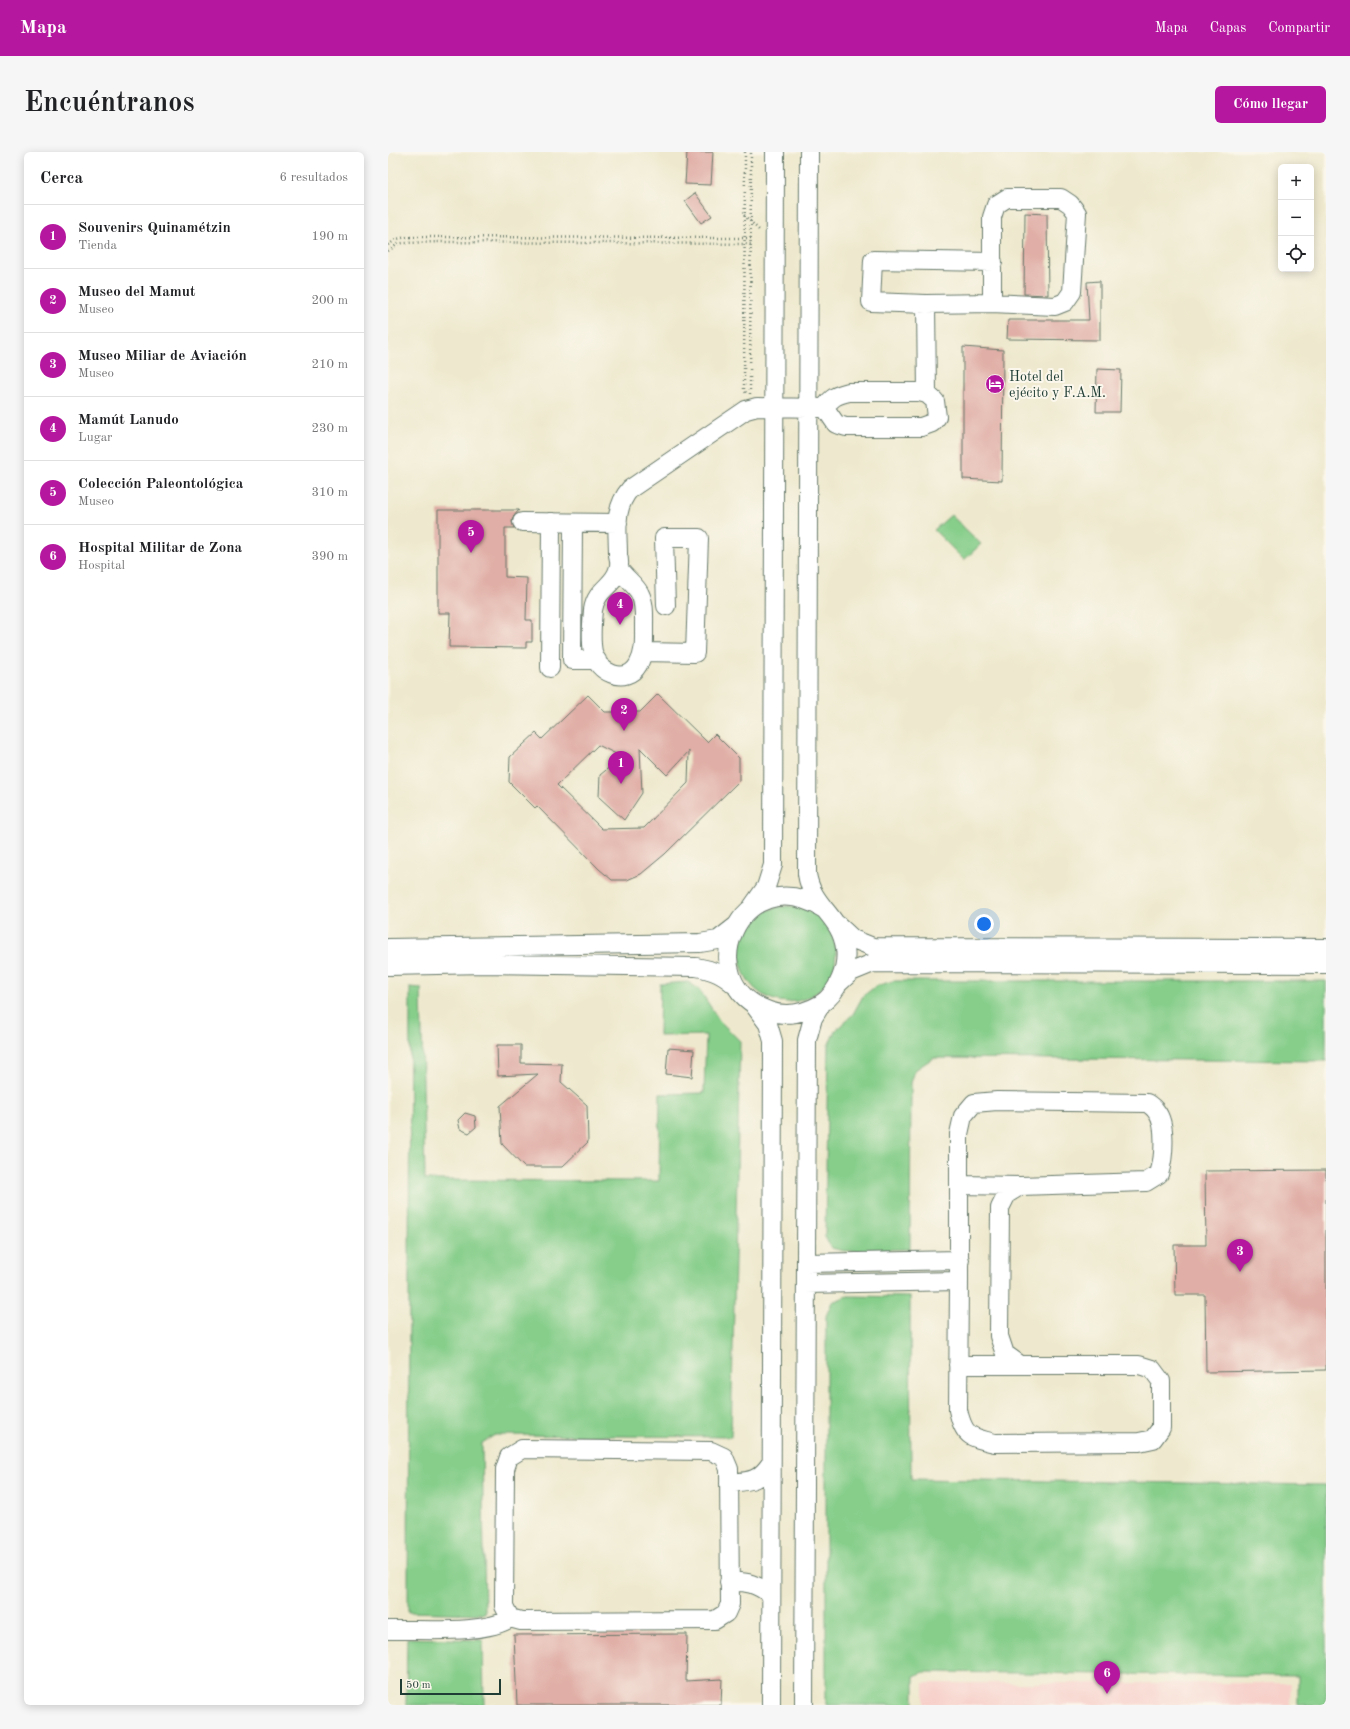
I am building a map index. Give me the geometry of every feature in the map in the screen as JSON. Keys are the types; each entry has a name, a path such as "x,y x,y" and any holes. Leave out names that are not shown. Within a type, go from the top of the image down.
{"street":[{"path":"771,1705 773,1041 764,1017 742,993 730,972 728,956 730,940 741,919 761,897 769,880 773,866 775,152"},
{"path":"809,152 817,408 807,874 814,898 853,939 873,947 1326,948"},
{"path":"992,303 993,262 992,217 996,205 1007,198 1061,198 1070,204 1077,212 1072,292 1065,302 1055,306 992,303 926,304 871,302 873,260 993,262"},
{"path":"926,304 927,394"},
{"path":"619,569 640,594 644,608 644,652 637,667 628,674 617,676 607,672 593,653 594,609 597,596 615,578 619,569 617,512 620,504 630,489 746,410 757,407 817,408 839,394 849,392 919,392 927,394 935,401 937,417 932,424 922,427 846,427 836,424 817,408"},
{"path":"522,522 618,523"},
{"path":"550,668 551,522"},
{"path":"573,523 572,660 597,660"},
{"path":"644,652 695,653 699,538 664,538 666,606"},
{"path":"572,592 601,591"},
{"path":"644,608 696,604"},
{"path":"388,948 700,943 718,940 757,904 784,896 812,902 829,915 842,934 845,949 845,964 841,979 813,1018 807,1040 804,1705"},
{"path":"388,966 486,964 696,967 715,971 724,976 760,1008 775,1013 792,1014 807,1010 827,997 851,972 873,963 1326,964"},
{"path":"958,1365 1139,1365 1152,1369 1161,1381 1161,1428 1153,1439 1139,1442 994,1443 976,1439 962,1428 958,1410 958,1365 959,1281 960,1260 959,1185 959,1134 963,1116 974,1103 1147,1103 1157,1112 1162,1122 1163,1159 1159,1174 1146,1182 1020,1186 959,1185"},
{"path":"1019,1364 1005,1354 999,1336 1000,1208 1007,1194 1020,1186"},
{"path":"806,1263 960,1260"},
{"path":"806,1284 959,1281"},
{"path":"522,1449 711,1452 724,1457 729,1469 729,1484 730,1604 726,1613 715,1620 521,1621 510,1618 504,1606 505,1469 509,1456 522,1449"},
{"path":"729,1484 752,1481 762,1476 772,1463"},
{"path":"729,1582 746,1582 760,1586 771,1595"},
{"path":"388,1630 484,1629 502,1624 510,1618"}],"path":[{"path":"745,152 743,238 745,269 744,389 749,399 752,244 751,152"},
{"path":"388,248 402,237 752,238"},
{"path":"441,237 441,242"},
{"path":"490,242 491,237"},
{"path":"543,238 543,243"},
{"path":"591,238 591,243"},
{"path":"642,243 643,238"},
{"path":"691,238 692,244"},
{"path":"388,248 403,243 441,242 752,244"}],"shaded area":[{"path":"924,1683 1291,1683 1290,1705 924,1705"}],"green space":[{"path":"951,515 981,544 964,560 934,530"},
{"path":"788,906 806,910 815,914 822,920 828,927 832,936 836,954 832,972 828,981 822,988 815,994 806,998 788,1002 770,998 761,994 754,988 748,981 744,972 740,954 744,936 748,927 754,920 761,914 770,910"},
{"path":"893,981 1326,981 1326,1061 933,1058 915,1070 911,1083 910,1249 844,1251 831,1248 825,1237 828,1046 835,1031 853,1014 863,996 876,986"},
{"path":"688,982 699,989 719,1020 740,1041 731,1437 495,1435 482,1443 485,1614 408,1612 410,987 421,988 425,1180 659,1181 660,1094 704,1093 706,1035 659,1036 660,984"},
{"path":"848,1296 910,1297 911,1479 1326,1485 1326,1705 1298,1705 1298,1676 924,1672 914,1676 914,1705 826,1705 826,1316 832,1302"},
{"path":"407,1638 483,1640 484,1705 406,1705"}],"building":[{"path":"687,152 713,152 711,185 685,184"},
{"path":"695,193 712,216 701,223 685,201"},
{"path":"1025,213 1047,214 1048,295 1024,294"},
{"path":"1100,281 1100,340 1007,339 1008,320 1089,320 1087,282"},
{"path":"963,347 1003,350 1002,481 963,479"},
{"path":"1097,369 1121,370 1120,412 1096,412"},
{"path":"438,510 519,510 513,517 512,522 514,528 505,528 505,577 527,578 526,620 532,620 532,642 526,642 526,648 449,647 450,613 438,613"},
{"path":"658,694 707,742 715,734 739,758 739,781 665,854 641,874 627,880 612,880 599,869 537,806 535,808 509,782 510,757 536,733 542,739 588,695 605,712 640,712","holes":["598,745 622,757 600,775 599,797 624,820 642,793 640,748 667,775 689,751 688,783 644,828 602,829 557,785"]},
{"path":"497,1045 521,1045 521,1063 562,1064 561,1082 587,1105 588,1142 562,1167 524,1167 502,1144 500,1106 538,1074 498,1076"},
{"path":"668,1048 694,1050 692,1077 666,1074"},
{"path":"465,1113 475,1116 476,1127 469,1133 460,1129 458,1120"},
{"path":"1326,1170 1326,1370 1206,1372 1205,1295 1175,1295 1174,1245 1206,1245 1205,1171"},
{"path":"687,1634 686,1681 722,1679 721,1705 517,1705 514,1635"}],"place":[{"name":"Hotel del ejécito y F.A.M.","path":"995,384"},
{"name":"Colección Paleontológica","path":"471,553"},
{"name":"Mamút Lanudo","path":"620,625"},
{"name":"Museo del Mamut","path":"624,731"},
{"name":"Souvenirs Quinamétzin","path":"621,784"},
{"name":"Museo Miliar de Aviación","path":"1240,1272"},
{"name":"Hospital Militar de Zona","path":"1107,1694"}]}
